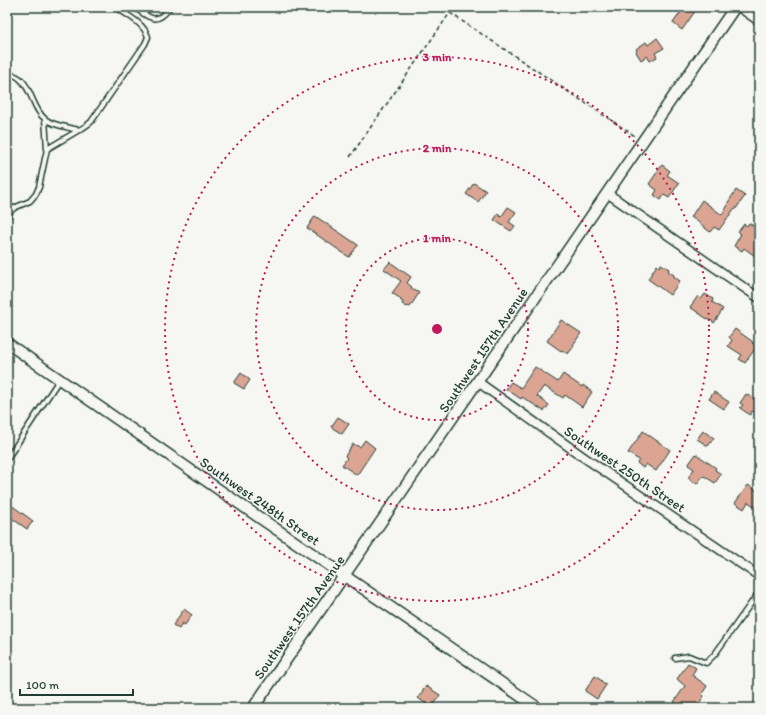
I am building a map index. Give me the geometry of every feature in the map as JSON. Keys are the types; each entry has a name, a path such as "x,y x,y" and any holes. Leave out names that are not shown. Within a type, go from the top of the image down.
{"street":[{"name":"Southwest 157th Avenue","path":"253,708 735,7"},
{"path":"739,7 759,21"},
{"path":"607,193 759,298"},
{"name":"Southwest 248th Street","path":"7,343 538,708"},
{"name":"Southwest 250th Street","path":"478,382 582,456 759,576"}],"lane":[{"path":"47,149 91,122 145,44 148,37 147,33 140,24 115,7"},
{"path":"122,11 124,7"},
{"path":"134,7 146,16 155,19 160,18 170,7"},
{"path":"7,74 18,77 26,85 34,103 45,119 62,126 79,130"},
{"path":"7,219 9,213 14,208 30,201 36,194 39,187 47,149 45,119"},
{"path":"7,460 60,379"},
{"path":"675,658 689,656 706,664 715,654 759,592"}],"path":[{"path":"350,157 454,7"},
{"path":"450,12 642,142"}],"building":[{"path":"682,7 698,7 682,30 673,23"},
{"path":"657,38 664,48 655,53 657,57 650,61 647,56 641,60 636,52 636,49 646,42 648,45"},
{"path":"662,165 670,171 667,175 679,183 669,198 664,195 661,200 654,195 657,190 649,184"},
{"path":"474,183 486,191 478,202 466,194"},
{"path":"736,190 745,196 719,230 714,227 710,232 691,217 702,200 722,215"},
{"path":"508,207 516,212 509,222 515,226 511,231 494,220 498,214 501,217"},
{"path":"315,216 358,245 349,257 307,228"},
{"path":"749,223 759,230 759,251 755,256 744,248 742,251 734,246 741,234 738,232 744,224 747,226"},
{"path":"390,262 411,277 407,283 412,287 411,288 419,293 410,307 402,304 403,302 400,300 401,299 392,293 401,281 384,269"},
{"path":"661,264 669,269 668,271 680,281 670,295 648,279 657,265 659,267"},
{"path":"705,294 713,299 712,302 723,309 714,323 690,307 698,296 701,299"},
{"path":"561,320 581,333 568,354 547,341"},
{"path":"735,329 757,346 745,363 739,359 742,355 728,346 732,340 729,337"},
{"path":"535,367 558,382 563,374 582,387 583,385 592,392 582,407 565,395 563,398 544,386 537,396 549,405 544,411 506,389 511,382 521,388"},
{"path":"241,373 250,380 244,389 234,383"},
{"path":"714,392 729,402 724,409 709,399"},
{"path":"746,394 759,402 759,407 755,413 752,411 750,415 740,408 743,405 740,403"},
{"path":"338,417 349,424 342,434 331,427"},
{"path":"643,431 670,450 656,471 646,464 643,468 637,463 639,460 628,453"},
{"path":"703,431 714,438 708,446 697,439"},
{"path":"365,440 375,448 357,475 342,465 347,458 345,456 353,444 360,447"},
{"path":"696,454 716,468 715,470 721,474 715,483 704,476 697,484 688,478 694,469 688,465"},
{"path":"748,485 759,492 759,509 748,502 744,509 735,503"},
{"path":"7,502 33,521 27,529 7,515"},
{"path":"184,609 192,615 185,625 182,623 179,629 173,625"},
{"path":"688,663 696,668 692,675 707,686 702,694 704,696 696,708 682,708 674,702 685,686 677,679"},
{"path":"595,676 606,685 597,699 585,691"},
{"path":"426,686 440,695 432,708 418,698"}]}
